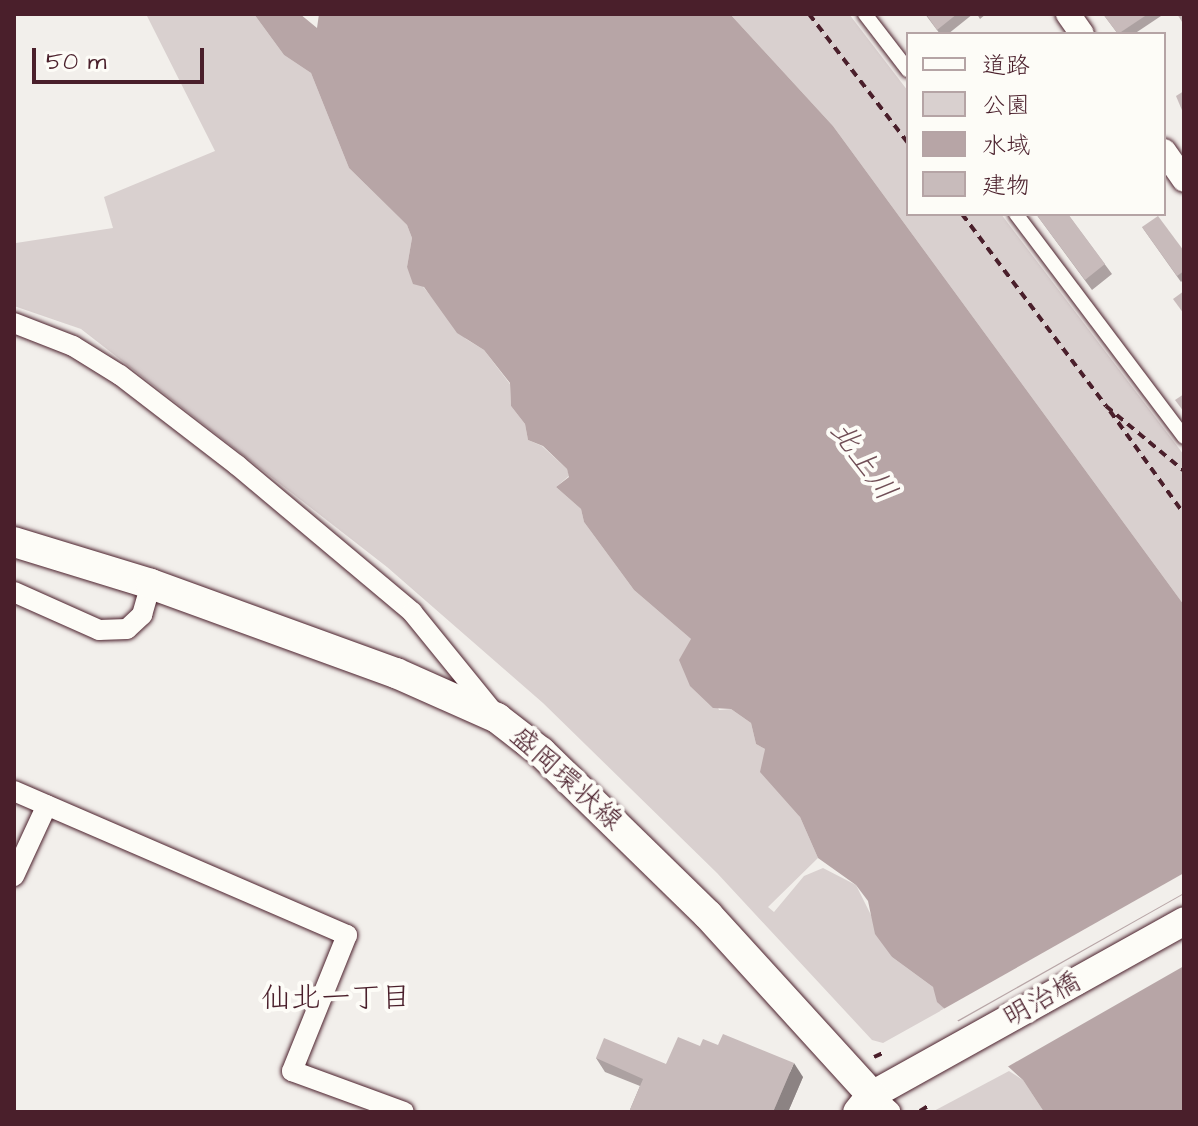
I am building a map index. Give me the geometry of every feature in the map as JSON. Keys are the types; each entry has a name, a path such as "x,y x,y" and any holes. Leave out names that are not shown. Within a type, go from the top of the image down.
{"main road":[{"name":"盛岡環状線","path":"14,542 151,584 444,690 497,718 541,752 708,915 874,1106"},
{"name":"明治橋","path":"874,1106 899,1080 1184,921"}],"street":[{"path":"865,14 906,67"},
{"path":"1068,14 1081,32"},
{"path":"1166,154 1184,180"},
{"path":"1018,216 1184,437"},
{"path":"14,323 73,346 120,375 237,465 412,612 497,718"},
{"path":"14,592 99,630 127,629 142,615 151,584"},
{"path":"14,791 347,935 292,1071 404,1112"},
{"path":"14,876 47,805"}],"path":[{"path":"809,14 906,140"},
{"path":"964,216 1184,514"},
{"path":"1106,406 1184,471"},
{"path":"872,1058 883,1053"},
{"path":"920,1111 931,1104"}],"green space":[{"path":"146,14 254,14 284,55 311,73 349,168 407,225 412,238 407,267 466,339 484,350 510,384 511,406 525,424 528,440 542,446 567,469 569,476 556,487 581,509 584,522 634,590 691,639 719,710 731,709 751,723 756,744 765,749 764,760 800,817 818,858 768,907 774,912 804,876 823,868 856,885 892,957 933,987 944,1009 883,1043 872,1040 717,873 543,703 387,567 81,329 14,306 14,236 16,243 113,228 104,197 215,151"},
{"path":"730,14 849,14 906,88 906,216 1003,216 1184,455 1184,605 833,126"},
{"path":"1009,1071 1023,1080 1044,1112 932,1112"}],"water":[{"name":"北上川","path":"254,14 300,14 317,28 319,14 730,14 833,126 1184,605 1184,1112 1044,1112 1023,1080 937,1002 933,987 892,957 875,934 868,901 856,885 818,858 800,817 760,772 765,749 756,744 751,723 731,709 713,708 690,686 679,660 691,639 634,590 584,522 581,509 556,487 569,477 567,469 543,446 528,440 525,424 511,406 510,383 484,350 457,333 424,287 413,284 407,267 412,238 407,225 349,168 311,73 284,55"}],"pier":[{"path":"1184,873 1184,893 953,1023 940,1011"},
{"path":"1184,894 1184,966 1002,1070 954,1024"}],"building":[{"path":"926,14 957,14 937,30"},
{"path":"1103,14 1148,14 1121,32 1116,32"},
{"path":"1184,91 1184,115 1176,96"},
{"path":"1037,216 1069,216 1105,264 1085,280"},
{"path":"1158,216 1184,251 1184,271 1177,276 1142,227"},
{"path":"1184,291 1184,314 1173,299"},
{"path":"1184,394 1184,412 1175,400"},
{"path":"723,1034 794,1063 773,1112 629,1112 643,1079 596,1058 604,1038 666,1064 678,1037 700,1046 703,1039 718,1045"}],"district":[{"name":"仙北一丁目","path":"336,998"}]}
